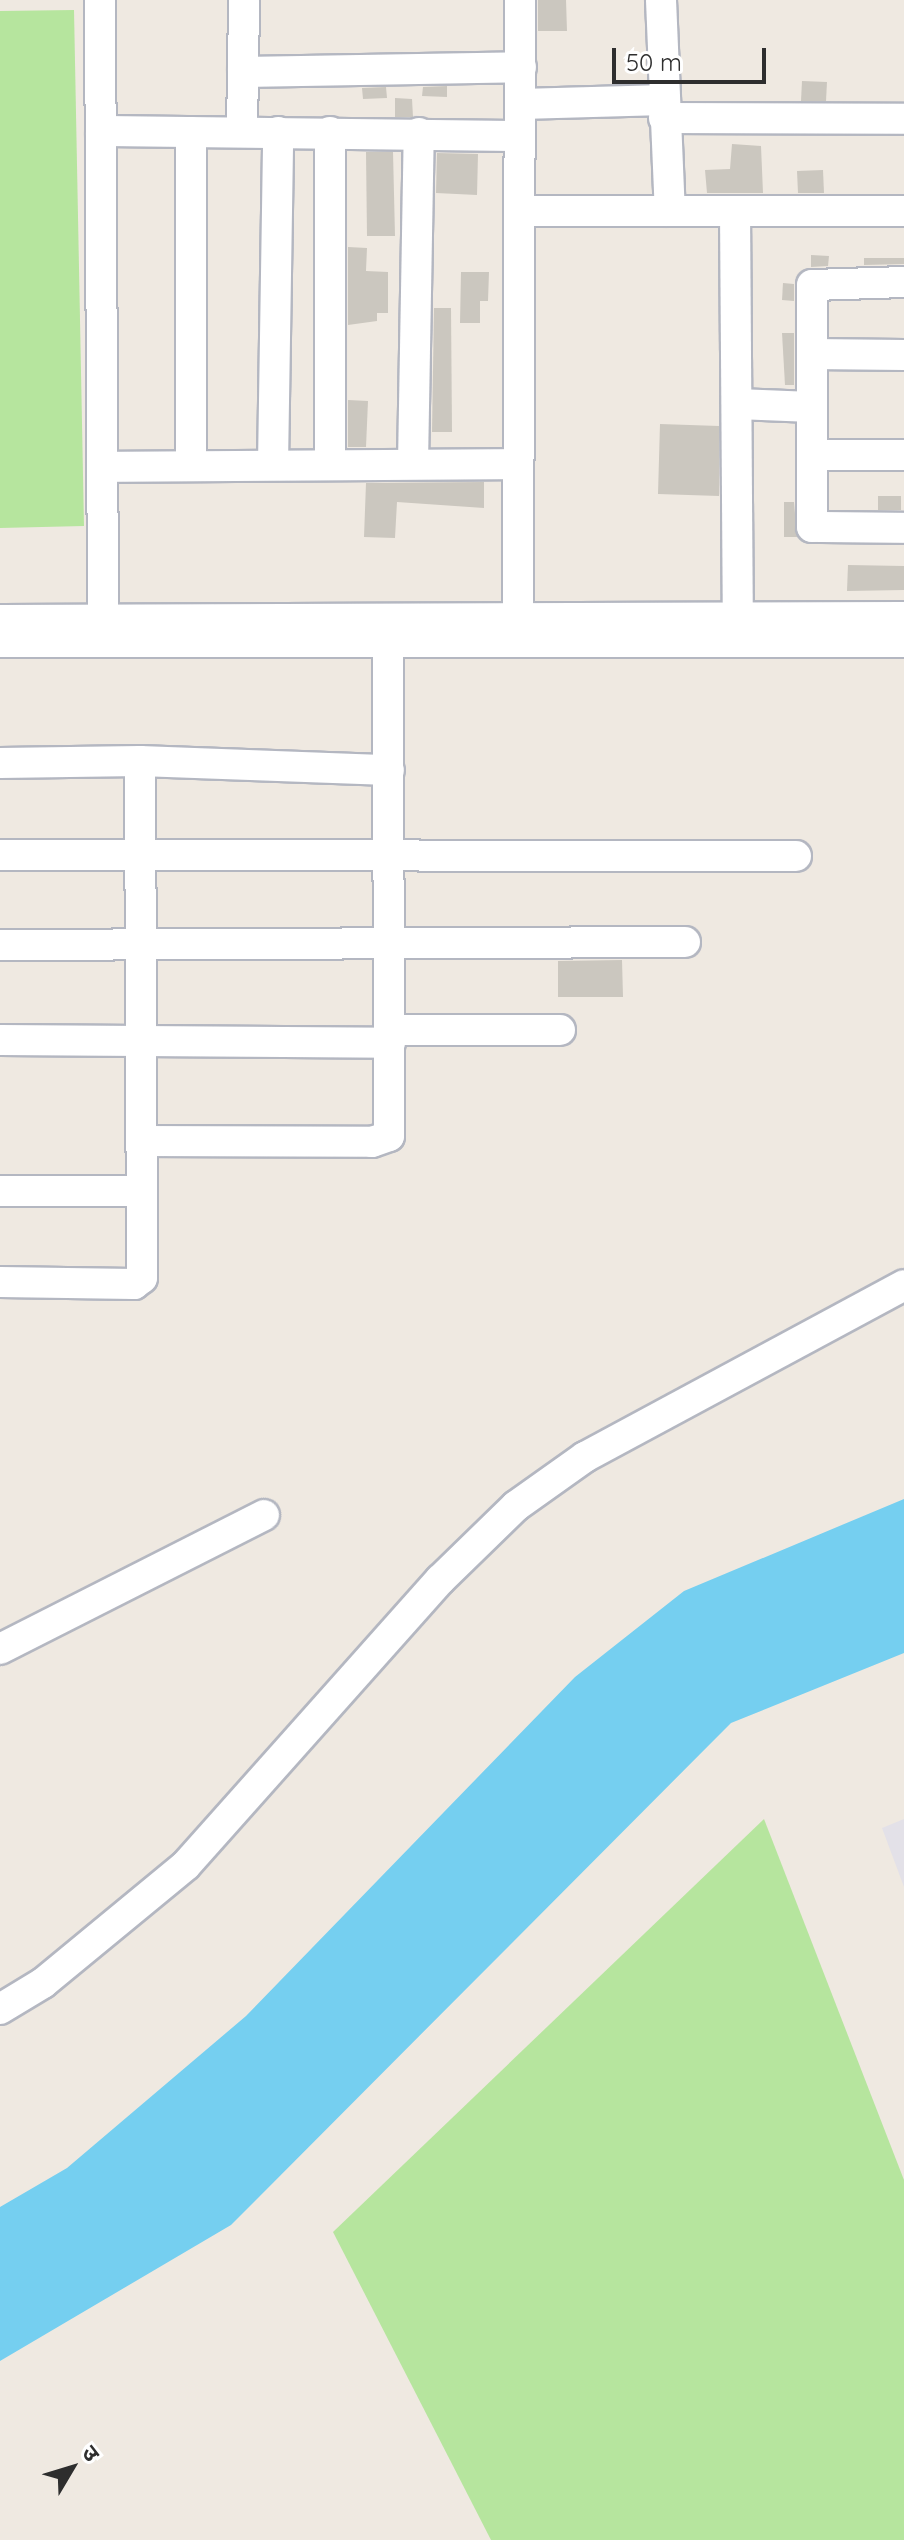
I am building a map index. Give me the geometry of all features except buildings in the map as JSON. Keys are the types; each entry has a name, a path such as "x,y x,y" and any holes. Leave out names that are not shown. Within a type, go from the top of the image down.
{"street":[{"path":"100,0 103,619"},
{"path":"242,132 244,0"},
{"path":"518,616 520,0"},
{"path":"661,0 670,211"},
{"path":"243,72 521,67"},
{"path":"521,104 904,119"},
{"path":"101,131 519,136"},
{"path":"191,132 191,466"},
{"path":"273,465 278,132"},
{"path":"330,132 330,465"},
{"path":"413,464 419,133"},
{"path":"520,211 904,211"},
{"path":"735,211 738,617"},
{"path":"904,282 812,285 812,527 904,528"},
{"path":"812,354 904,355"},
{"path":"737,404 812,407"},
{"path":"813,455 904,455"},
{"path":"102,467 518,464"},
{"path":"0,642 388,630 518,616 904,617"},
{"path":"0,620 103,619 388,630 904,642"},
{"path":"141,1141 383,1140 393,1126 388,630"},
{"path":"0,763 140,761 389,770"},
{"path":"0,1282 134,1284 143,1270 140,761"},
{"path":"0,855 796,856"},
{"path":"0,945 685,942"},
{"path":"0,1040 141,1041 560,1030"},
{"path":"0,1191 142,1191"},
{"path":"0,2009 43,1983 186,1865 440,1580 526,1499 585,1457 904,1285"},
{"path":"0,1649 264,1515"}],"shaded area":[{"path":"904,1819 904,1887 882,1828"}],"green space":[{"path":"74,10 84,526 0,528 0,11"},
{"path":"764,1819 904,2180 904,2540 491,2540 333,2232"}],"water":[{"path":"904,1499 904,1653 731,1723 231,2225 0,2361 0,2207 67,2168 246,2016 575,1677 684,1591"}]}
